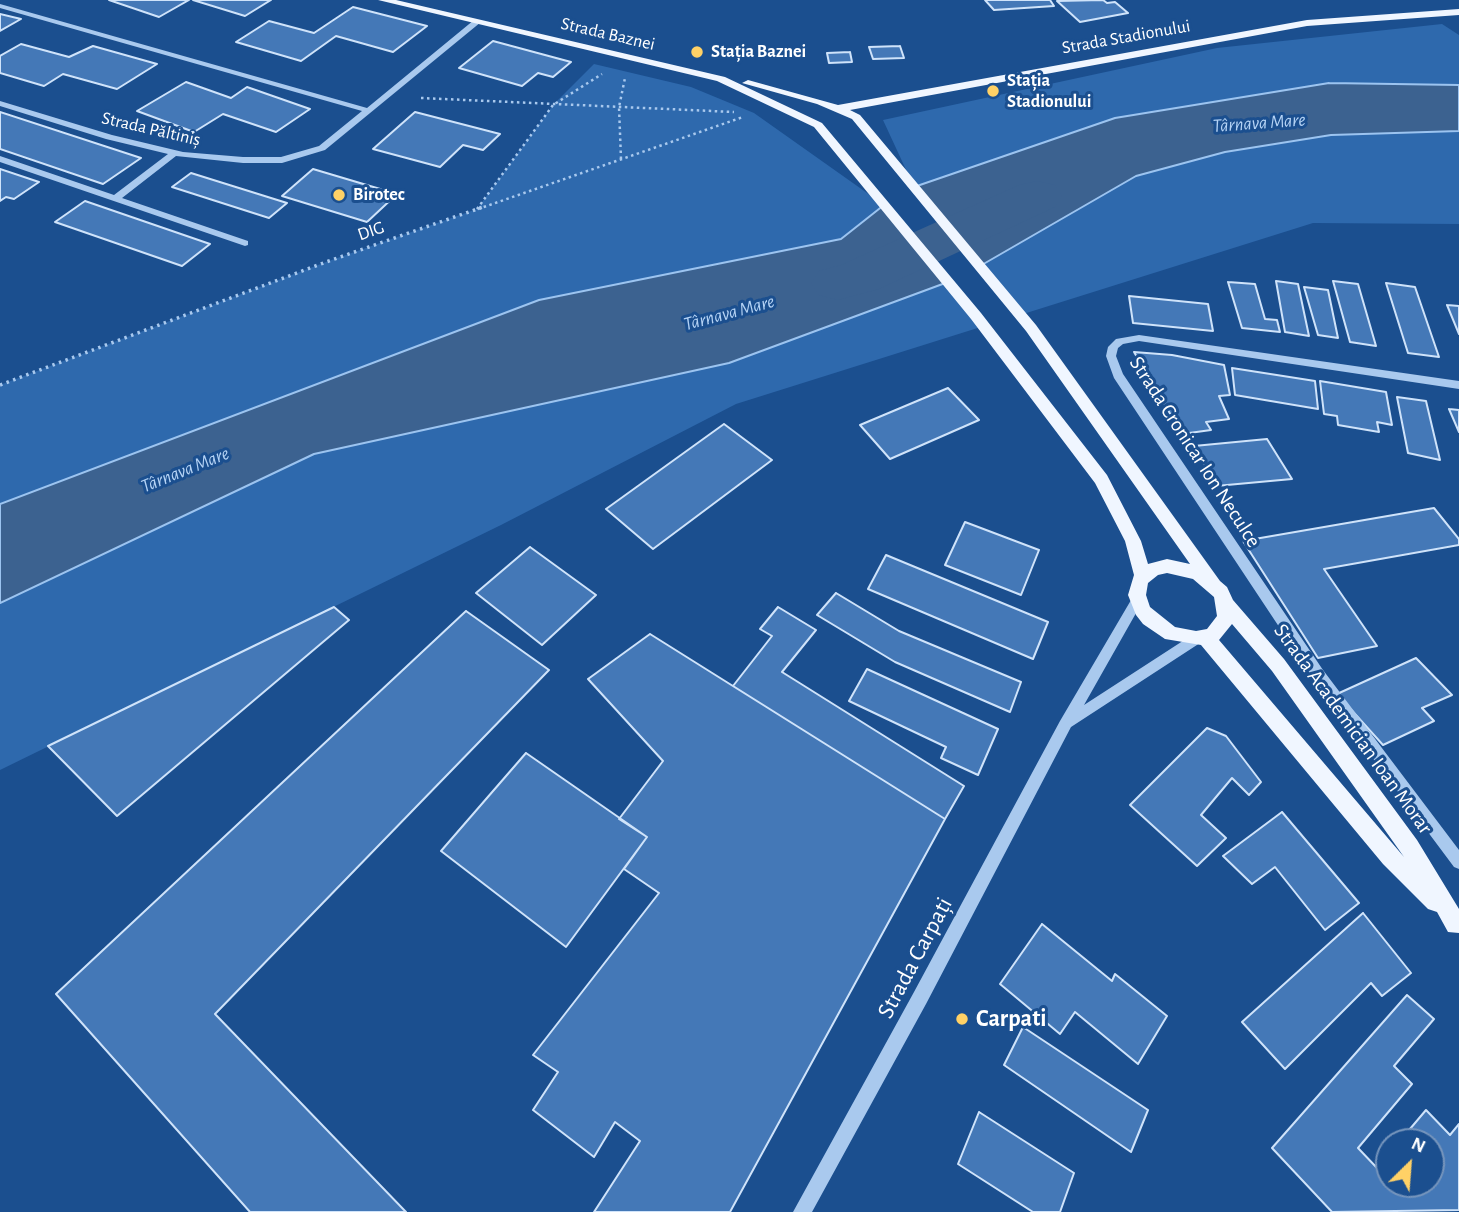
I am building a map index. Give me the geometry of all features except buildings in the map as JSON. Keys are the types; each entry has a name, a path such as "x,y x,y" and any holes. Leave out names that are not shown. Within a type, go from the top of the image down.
{"main road":[{"name":"Strada Baznei","path":"383,0 721,79 818,125 993,337 1101,479 1133,541 1143,577"},
{"name":"Strada Stadionului","path":"801,116 1307,23 1459,12"},
{"path":"721,79 778,90 841,108 856,117 1031,328 1212,582 1226,604 1224,624 1201,638 1171,634 1149,619 1138,599 1138,587 1143,577 1153,569 1167,566 1198,573 1212,582"},
{"name":"Strada Academician Ioan Morar","path":"1226,604 1285,675 1402,836 1458,926"},
{"name":"Strada Academician Ioan Morar","path":"1201,638 1390,857 1458,926"}],"street":[{"path":"0,6 369,111"},
{"name":"Strada Păltiniș","path":"0,103 109,137 175,153 243,160 282,160 322,148 477,22"},
{"path":"116,198 175,153"},
{"path":"0,159 246,243"},
{"name":"Strada Cronicar Ion Neculce","path":"1459,385 1139,338 1120,341 1113,347 1111,356 1118,375 1318,674 1459,862"},
{"name":"Strada Carpați","path":"802,1212 920,998 1065,724 1138,599"},
{"name":"Strada Carpați","path":"1065,724 1201,638"}],"path":[{"path":"477,209 554,105 629,56"},
{"path":"621,159 619,107 629,56"},
{"path":"386,96 619,107"},
{"name":"DIG","path":"0,385 326,262 754,113 619,107"}],"shaded area":[{"path":"1442,24 1459,35 1459,85 1329,83 1115,118 914,187 883,120 1217,48"},
{"path":"594,64 691,87 754,113 884,205 841,239 539,300 0,504 0,385 326,262 477,209 553,105"},
{"path":"1459,131 1459,224 1313,223 1020,315 980,266 1136,176 1225,152 1331,135"},
{"path":"948,282 984,326 736,404 501,525 0,770 0,603 314,454 729,363"}],"water":[{"path":"1329,83 1459,85 1459,131 1331,135 1225,152 1136,176 980,266 914,187 1115,118"},
{"path":"884,205 948,282 729,363 314,454 0,603 0,504 539,300 841,239"}],"waterway":[{"name":"Târnava Mare","path":"838,283 860,277 1037,196"}],"place":[{"name":"Stația Baznei","path":"697,52"},
{"name":"Stația Stadionului","path":"993,91"},
{"name":"Birotec","path":"339,195"},
{"name":"Carpati","path":"962,1019"}]}
